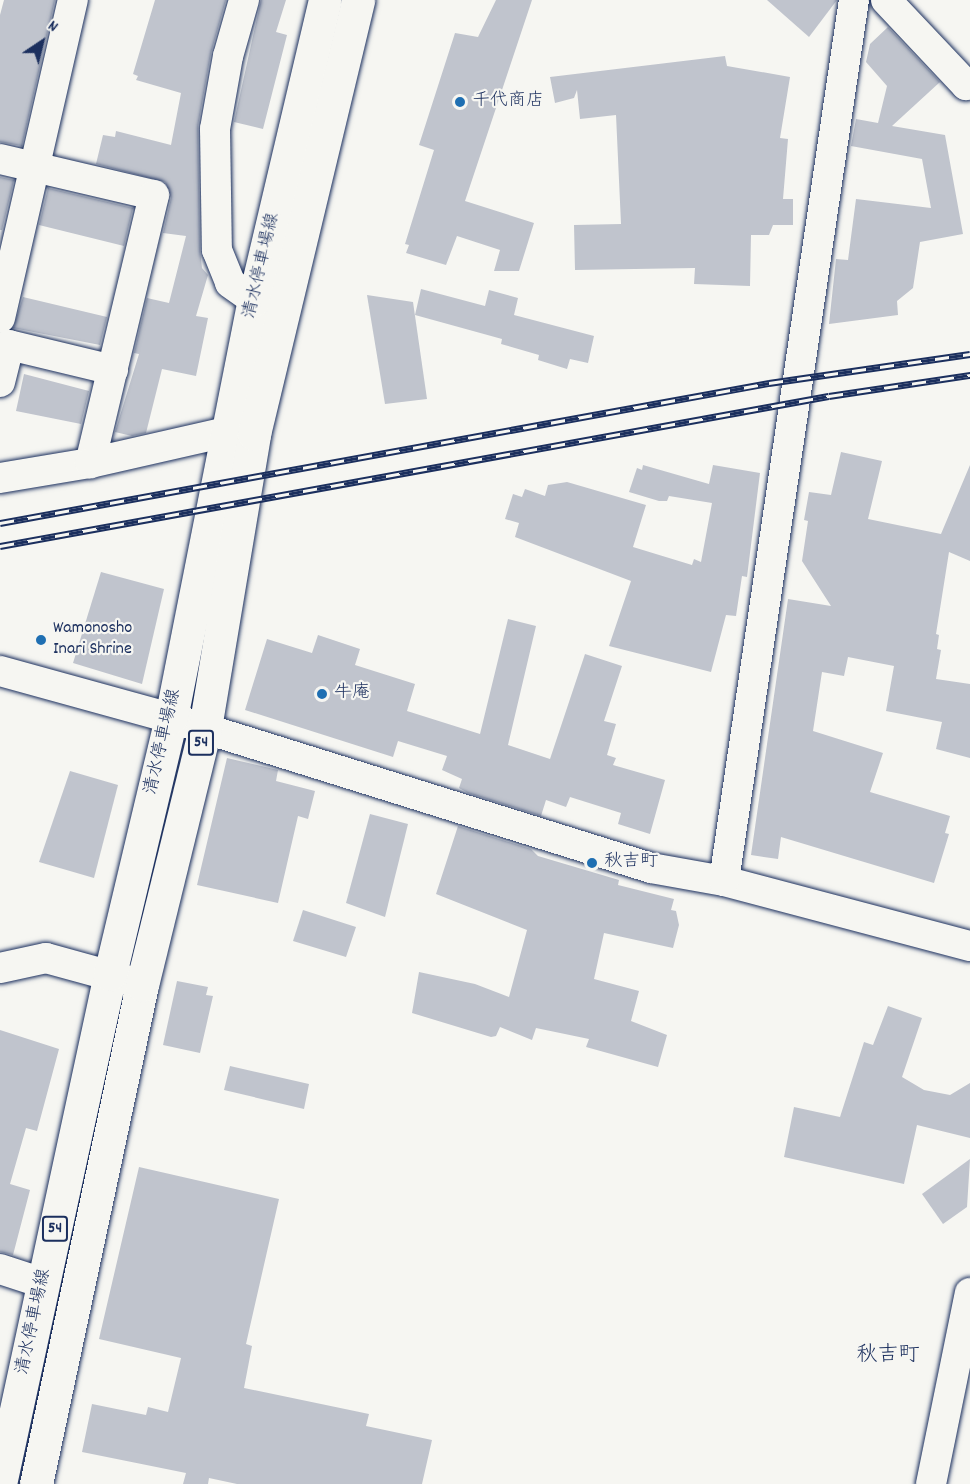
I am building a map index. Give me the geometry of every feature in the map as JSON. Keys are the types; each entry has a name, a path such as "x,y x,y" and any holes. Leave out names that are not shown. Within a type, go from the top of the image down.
{"main road":[{"name":"清水停車場線","path":"0,1484 110,974 171,717 254,300 325,0"},
{"name":"清水停車場線","path":"36,1484 142,985 205,728 254,435 358,0"}],"street":[{"path":"0,382 3,333 35,166 73,0"},
{"path":"244,0 228,56 215,129 217,250 230,283 254,300"},
{"path":"724,881 854,0"},
{"path":"886,0 966,85 970,83"},
{"path":"0,159 154,195 90,463"},
{"path":"3,333 113,370"},
{"path":"0,477 90,463 226,432"},
{"path":"0,671 171,717 641,865 724,881 970,946"},
{"path":"0,968 46,958 110,974 142,985"},
{"path":"0,1269 42,1283"},
{"path":"931,1484 967,1329 970,1293"}],"building":[{"path":"4,0 55,0 22,146 0,142 0,15"},
{"path":"155,0 226,0 211,53 198,126 200,250 202,268 208,275 196,316 208,318 196,376 162,369 146,433 132,436 115,432 139,354 134,353 147,298 169,303 186,236 163,233 171,198 165,182 96,164 103,135 115,137 116,131 171,145 181,93 136,80 138,76 133,74"},
{"path":"261,0 286,0 276,32 287,35 263,129 234,122"},
{"path":"496,0 532,0 465,201 534,223 519,271 494,271 500,250 457,236 446,265 406,253 409,245 405,244 434,150 419,145 455,33 478,37"},
{"path":"767,0 837,0 809,37"},
{"path":"888,27 940,82 892,126 945,135 963,234 920,242 913,288 897,301 898,315 829,324 836,259 848,260 856,199 931,208 922,159 851,146 856,119 878,123 887,86 866,62 870,44"},
{"path":"725,56 727,66 790,77 780,138 788,139 783,199 793,199 793,225 773,225 769,235 751,235 750,286 694,284 695,268 575,270 574,225 621,224 616,115 580,119 577,90 574,98 555,103 550,77"},
{"path":"0,177 14,180 2,230 0,230"},
{"path":"48,188 133,208 124,246 39,225"},
{"path":"421,289 485,306 489,290 518,298 514,315 594,336 588,363 570,359 567,369 538,360 539,355 501,344 502,339 415,315"},
{"path":"367,295 413,302 427,399 385,404"},
{"path":"23,297 107,317 100,345 13,328"},
{"path":"24,374 89,391 81,424 16,411"},
{"path":"841,452 882,461 868,519 941,534 970,465 970,561 949,552 936,634 939,635 937,649 941,650 936,679 970,684 970,758 936,749 942,722 886,711 894,666 848,657 844,676 822,672 813,731 883,753 870,792 950,816 945,833 949,834 934,883 781,837 778,859 751,855 788,599 831,606 802,561 808,521 804,520 809,492 831,495"},
{"path":"643,465 709,484 713,465 760,473 747,577 742,576 736,616 726,615 711,672 609,646 631,581 515,537 519,523 505,519 513,494 522,497 525,489 545,496 548,485 567,482 646,505 633,547 692,565 694,559 701,562 712,503 669,496 667,501 659,501 629,492 637,468 642,470"},
{"path":"101,572 164,589 142,684 73,663"},
{"path":"508,619 536,626 508,745 550,759 585,654 622,666 604,721 616,724 607,755 616,758 613,765 665,780 650,834 618,824 621,813 570,797 566,807 546,800 541,816 468,793 459,788 462,779 442,770 447,756 398,741 393,757 245,710 267,639 312,653 318,635 360,649 355,665 415,684 407,711 480,734"},
{"path":"227,758 278,770 276,781 315,791 308,819 298,816 278,903 197,885"},
{"path":"70,771 118,785 94,878 39,862"},
{"path":"370,814 408,824 385,917 346,903"},
{"path":"458,826 531,849 538,856 619,880 618,885 674,899 671,910 676,911 679,925 673,948 604,933 594,979 639,991 631,1021 667,1035 658,1067 586,1047 589,1039 536,1028 532,1040 500,1027 496,1036 491,1037 412,1013 419,972 475,984 509,997 527,930 436,894"},
{"path":"303,910 356,927 346,957 293,941"},
{"path":"177,981 208,987 206,995 213,996 200,1053 163,1045"},
{"path":"888,1006 922,1018 902,1077 924,1090 950,1095 970,1083 970,1138 917,1125 904,1184 784,1157 794,1107 840,1117 864,1042 873,1045"},
{"path":"0,1030 59,1049 37,1131 26,1128 10,1184 30,1190 13,1255 0,1252"},
{"path":"230,1066 309,1084 304,1109 224,1090"},
{"path":"970,1159 967,1207 943,1224 922,1194"},
{"path":"139,1167 279,1199 246,1344 252,1346 244,1388 369,1414 366,1426 432,1440 422,1484 237,1484 209,1478 208,1484 183,1484 186,1473 82,1452 92,1404 146,1415 148,1407 168,1412 181,1358 99,1339"}],"railway":[{"path":"0,523 769,383 970,354"},
{"path":"0,546 829,396 970,375"}],"place":[{"name":"千代商店","path":"460,102"},
{"name":"Wamonosho Inari Shrine","path":"41,640"},
{"name":"牛庵","path":"322,694"},
{"name":"秋吉町","path":"592,863"}],"district":[{"name":"秋吉町","path":"888,1356"}]}
